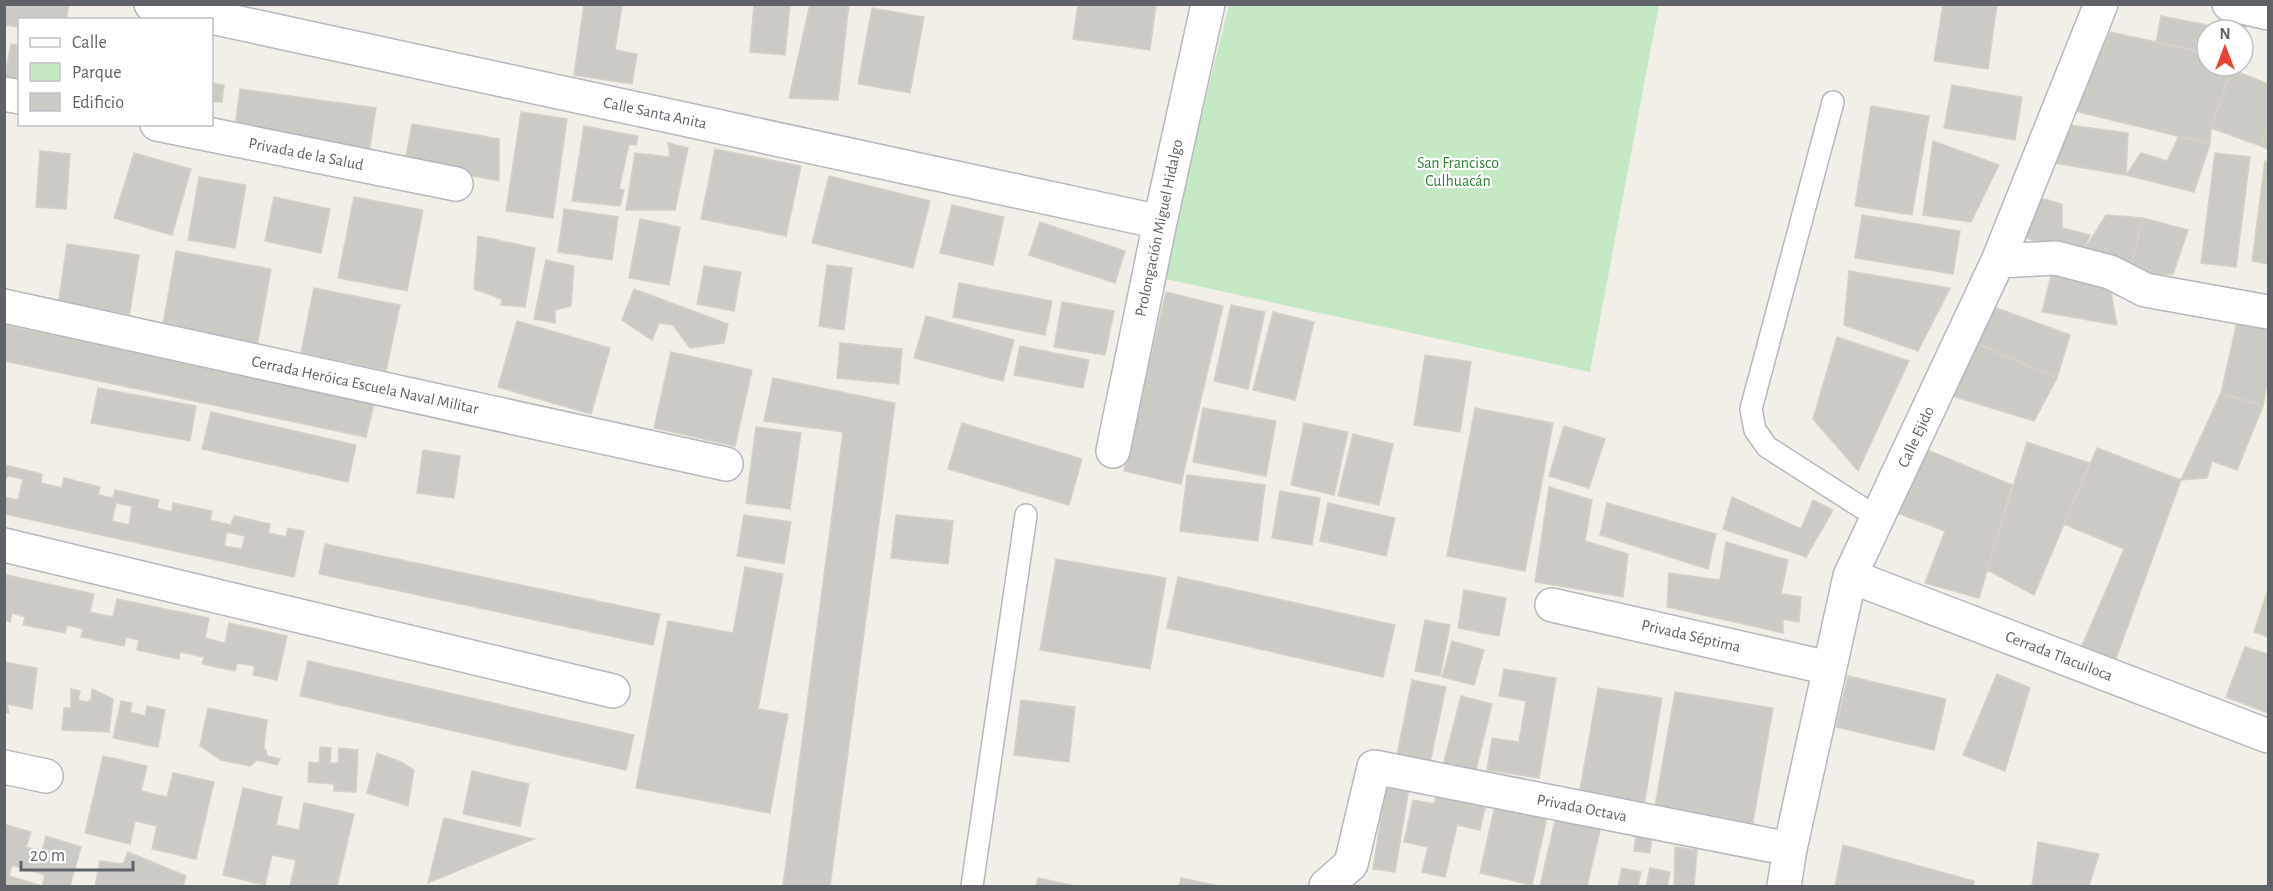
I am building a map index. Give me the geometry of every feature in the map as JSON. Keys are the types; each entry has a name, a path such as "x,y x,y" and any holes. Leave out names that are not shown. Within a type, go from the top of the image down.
{"street":[{"name":"Calle Santa Anita","path":"151,4 1160,222"},
{"name":"Prolongación Miguel Hidalgo","path":"1113,451 1160,222 1209,4"},
{"name":"Calle Ejido","path":"1784,886 1829,668 1851,576 1998,261 2102,4"},
{"path":"2229,4 2268,13"},
{"name":"Privada de la Salud","path":"167,126 456,184"},
{"path":"1998,261 2056,258 2110,272 2145,290 2268,312"},
{"name":"Cerrada Heróica Escuela Naval Militar","path":"4,306 726,464"},
{"path":"4,545 613,691"},
{"name":"Cerrada Tlacuiloca","path":"1851,576 2268,736"},
{"name":"Privada Séptima","path":"1552,605 1829,668"},
{"name":"Privada Octava","path":"1326,886 1351,864 1374,766 1790,849"},
{"path":"4,767 46,776"}],"lane":[{"path":"1833,102 1751,409 1755,430 1767,447 1878,518"},
{"path":"972,886 1026,515"}],"green space":[{"name":"San Francisco Culhuacán","path":"1229,5 1659,5 1590,372 1161,278"}],"building":[{"path":"4,4 69,4 66,18 18,18 18,27 4,25"},
{"path":"584,4 622,5 615,50 637,54 632,84 574,75"},
{"path":"754,4 790,4 785,55 750,52"},
{"path":"810,4 849,4 838,100 789,98"},
{"path":"1078,4 1156,4 1150,50 1073,39"},
{"path":"1943,4 1997,4 1988,69 1934,61"},
{"path":"872,8 924,17 910,93 858,84"},
{"path":"2234,12 2250,14 2249,18 2232,18"},
{"path":"2161,16 2195,23 2195,51 2156,43"},
{"path":"2110,32 2195,50 2195,78 2229,78 2211,128 2210,144 2075,111"},
{"path":"11,44 18,45 18,83 4,80"},
{"path":"2228,78 2253,78 2268,84 2268,121 2261,146 2211,128"},
{"path":"213,83 224,85 222,102 213,102"},
{"path":"1952,85 2022,97 2015,140 1944,128"},
{"path":"240,89 376,108 369,153 234,134"},
{"path":"1871,106 1929,116 1912,215 1855,206"},
{"path":"521,112 567,119 553,218 506,211"},
{"path":"2268,121 2268,149 2261,146"},
{"path":"412,124 499,139 499,181 405,162"},
{"path":"2068,125 2128,133 2126,175 2048,162"},
{"path":"584,126 638,136 636,145 629,144 619,189 624,190 620,206 572,201"},
{"path":"2179,136 2210,144 2194,192 2126,175 2141,153 2167,161"},
{"path":"1933,141 1999,165 1971,222 1923,215"},
{"path":"668,143 688,148 675,210 626,210 635,153 670,157"},
{"path":"715,149 801,166 786,236 701,219"},
{"path":"40,151 70,154 66,209 36,207"},
{"path":"134,153 191,169 172,235 114,218"},
{"path":"2215,153 2250,157 2236,267 2201,263"},
{"path":"2265,161 2268,162 2268,264 2252,261"},
{"path":"829,176 930,201 913,268 812,243"},
{"path":"199,177 246,185 235,248 188,240"},
{"path":"2034,196 2062,204 2062,228 2090,235 2081,255 2016,235"},
{"path":"274,197 330,209 321,253 265,241"},
{"path":"354,197 423,210 407,291 338,278"},
{"path":"952,205 1004,217 993,265 940,253"},
{"path":"564,209 618,217 612,260 558,252"},
{"path":"1862,215 1960,231 1953,274 1855,258"},
{"path":"2106,215 2143,218 2128,276 2081,255"},
{"path":"2143,218 2188,230 2173,274 2128,276"},
{"path":"640,219 680,227 669,285 629,278"},
{"path":"1040,222 1125,251 1115,283 1029,255"},
{"path":"478,236 535,248 525,307 501,305 502,299 474,289"},
{"path":"67,244 139,255 129,317 58,306"},
{"path":"176,251 271,269 257,347 162,330"},
{"path":"546,260 574,266 571,306 555,310 555,323 534,319"},
{"path":"2054,264 2108,276 2117,325 2042,312"},
{"path":"827,265 852,268 844,330 819,326"},
{"path":"704,266 741,272 734,311 697,304"},
{"path":"1849,271 1950,288 1918,351 1844,325"},
{"path":"959,283 1052,301 1045,335 953,317"},
{"path":"314,288 400,305 386,371 301,353"},
{"path":"634,289 728,324 724,343 690,348 673,325 659,323 652,340 622,320"},
{"path":"1166,292 1223,306 1181,484 1124,471"},
{"path":"1062,302 1114,311 1105,355 1054,347"},
{"path":"1231,305 1265,312 1248,389 1214,381"},
{"path":"1991,306 2070,335 2057,378 1971,341"},
{"path":"1273,312 1314,322 1295,400 1253,390"},
{"path":"926,316 1014,340 1003,381 914,358"},
{"path":"517,321 610,348 591,414 498,387"},
{"path":"2237,322 2268,329 2268,377 2263,406 2221,393"},
{"path":"4,325 374,403 366,437 4,361"},
{"path":"1837,337 1909,361 1858,471 1813,419"},
{"path":"1971,341 2057,378 2034,421 1949,395"},
{"path":"840,343 902,349 899,384 837,378"},
{"path":"1020,346 1089,360 1083,388 1014,375"},
{"path":"671,352 752,370 735,446 654,428"},
{"path":"1425,355 1471,362 1460,432 1414,425"},
{"path":"773,378 895,403 830,886 783,886 843,432 764,421"},
{"path":"98,388 196,406 190,441 91,423"},
{"path":"2221,393 2263,406 2237,470 2212,461 2207,478 2181,480"},
{"path":"1203,408 1276,421 1266,476 1193,462"},
{"path":"1475,408 1553,423 1525,571 1447,556"},
{"path":"211,412 356,445 348,482 202,449"},
{"path":"962,423 1082,459 1069,505 948,469"},
{"path":"1304,423 1348,432 1334,495 1291,485"},
{"path":"1564,426 1605,439 1589,488 1549,476"},
{"path":"756,427 801,433 790,509 746,503"},
{"path":"1353,434 1393,444 1379,505 1338,496"},
{"path":"2027,442 2090,463 2034,595 1987,570"},
{"path":"1920,447 2012,485 1979,598 1925,583 1945,531 1897,513"},
{"path":"2097,448 2181,480 2114,664 2081,648 2124,549 2064,524"},
{"path":"423,450 460,456 454,498 417,493"},
{"path":"5,465 42,474 41,483 62,488 64,478 100,487 98,495 113,498 115,490 159,500 157,508 172,512 173,503 212,511 210,520 231,525 234,516 270,524 268,533 286,537 288,528 304,531 294,577 4,514 4,497 18,500 23,479 9,476 4,479","holes":["116,503 132,506 129,525 112,521","227,532 245,536 242,549 224,546"]},
{"path":"1187,475 1265,485 1258,541 1180,531"},
{"path":"1549,487 1592,500 1585,541 1628,554 1623,597 1535,582"},
{"path":"1280,491 1320,498 1312,545 1272,538"},
{"path":"1732,497 1801,529 1813,500 1833,510 1806,557 1723,529"},
{"path":"1328,503 1395,518 1386,556 1320,541"},
{"path":"1607,503 1716,534 1708,569 1600,535"},
{"path":"744,515 791,522 784,564 737,556"},
{"path":"896,515 953,521 948,564 891,558"},
{"path":"1726,542 1788,560 1781,594 1801,597 1799,622 1783,619 1783,633 1667,607 1669,573 1720,580"},
{"path":"325,544 660,614 653,645 319,574"},
{"path":"1056,559 1166,578 1150,669 1040,650"},
{"path":"745,567 783,574 758,709 788,714 770,813 636,788 668,621 733,633"},
{"path":"7,575 94,594 90,612 113,617 117,599 209,618 205,638 225,643 229,623 287,636 277,680 253,675 255,666 237,663 235,671 202,664 204,657 180,652 179,659 137,650 139,640 126,637 124,646 81,637 83,629 67,625 65,633 23,625 25,617 12,613 10,622 4,620 4,586"},
{"path":"1178,577 1395,625 1383,677 1167,628"},
{"path":"2268,589 2268,637 2254,632"},
{"path":"1464,590 1506,598 1499,636 1458,628"},
{"path":"1425,620 1450,625 1440,676 1415,671"},
{"path":"1452,641 1484,650 1474,685 1442,677"},
{"path":"2245,647 2268,654 2268,713 2226,697"},
{"path":"308,661 634,735 626,770 300,696"},
{"path":"4,662 37,668 32,709 7,704 9,713 4,712"},
{"path":"1504,669 1556,678 1539,778 1487,770 1492,738 1519,742 1526,701 1499,696"},
{"path":"1997,674 2030,688 2005,771 1963,755"},
{"path":"1848,676 1946,699 1934,750 1836,727"},
{"path":"1412,680 1446,687 1428,772 1395,765"},
{"path":"1598,688 1662,698 1644,806 1579,795"},
{"path":"71,689 80,691 78,700 87,702 91,699 92,689 113,699 109,732 62,730 64,708 71,708"},
{"path":"1675,692 1773,708 1752,828 1654,812"},
{"path":"1461,696 1492,704 1474,778 1442,770"},
{"path":"1021,700 1075,707 1069,762 1014,755"},
{"path":"121,701 132,703 130,712 145,716 147,706 165,710 158,747 113,738"},
{"path":"208,708 267,720 264,747 268,756 280,759 277,765 257,760 250,766 221,760 200,746"},
{"path":"320,747 331,748 330,763 338,763 339,748 358,750 356,792 334,791 334,784 308,782 309,762 319,763"},
{"path":"377,753 401,762 414,770 408,806 367,793"},
{"path":"103,756 147,766 141,791 167,797 173,773 214,782 196,859 152,849 157,826 135,821 130,844 85,833"},
{"path":"472,771 529,784 520,826 463,814"},
{"path":"1386,785 1409,788 1395,872 1373,869"},
{"path":"243,788 282,797 276,825 299,830 304,803 354,814 337,886 290,886 296,860 272,855 265,885 223,875"},
{"path":"1437,793 1486,804 1480,830 1457,825 1445,877 1422,872 1428,847 1404,842 1413,800 1434,804"},
{"path":"1496,801 1548,813 1532,885 1480,873"},
{"path":"1557,812 1602,822 1587,886 1540,886"},
{"path":"444,818 534,839 428,883"},
{"path":"4,824 31,832 26,847 42,852 46,836 81,847 70,886 42,886 4,886","holes":["12,865 45,875 42,886 9,876"]},
{"path":"1637,826 1653,828 1650,853 1634,851"},
{"path":"2038,842 2099,854 2089,886 2032,886"},
{"path":"1843,845 1974,881 1973,886 1835,886"},
{"path":"1675,847 1697,850 1694,886 1674,886"},
{"path":"128,852 186,876 183,886 95,886 100,861 123,864"},
{"path":"1622,868 1641,872 1638,886 1618,886"},
{"path":"1650,868 1670,872 1667,886 1646,886"},
{"path":"1038,878 1076,886 1036,886"},
{"path":"1181,878 1219,886 1179,886"}]}
